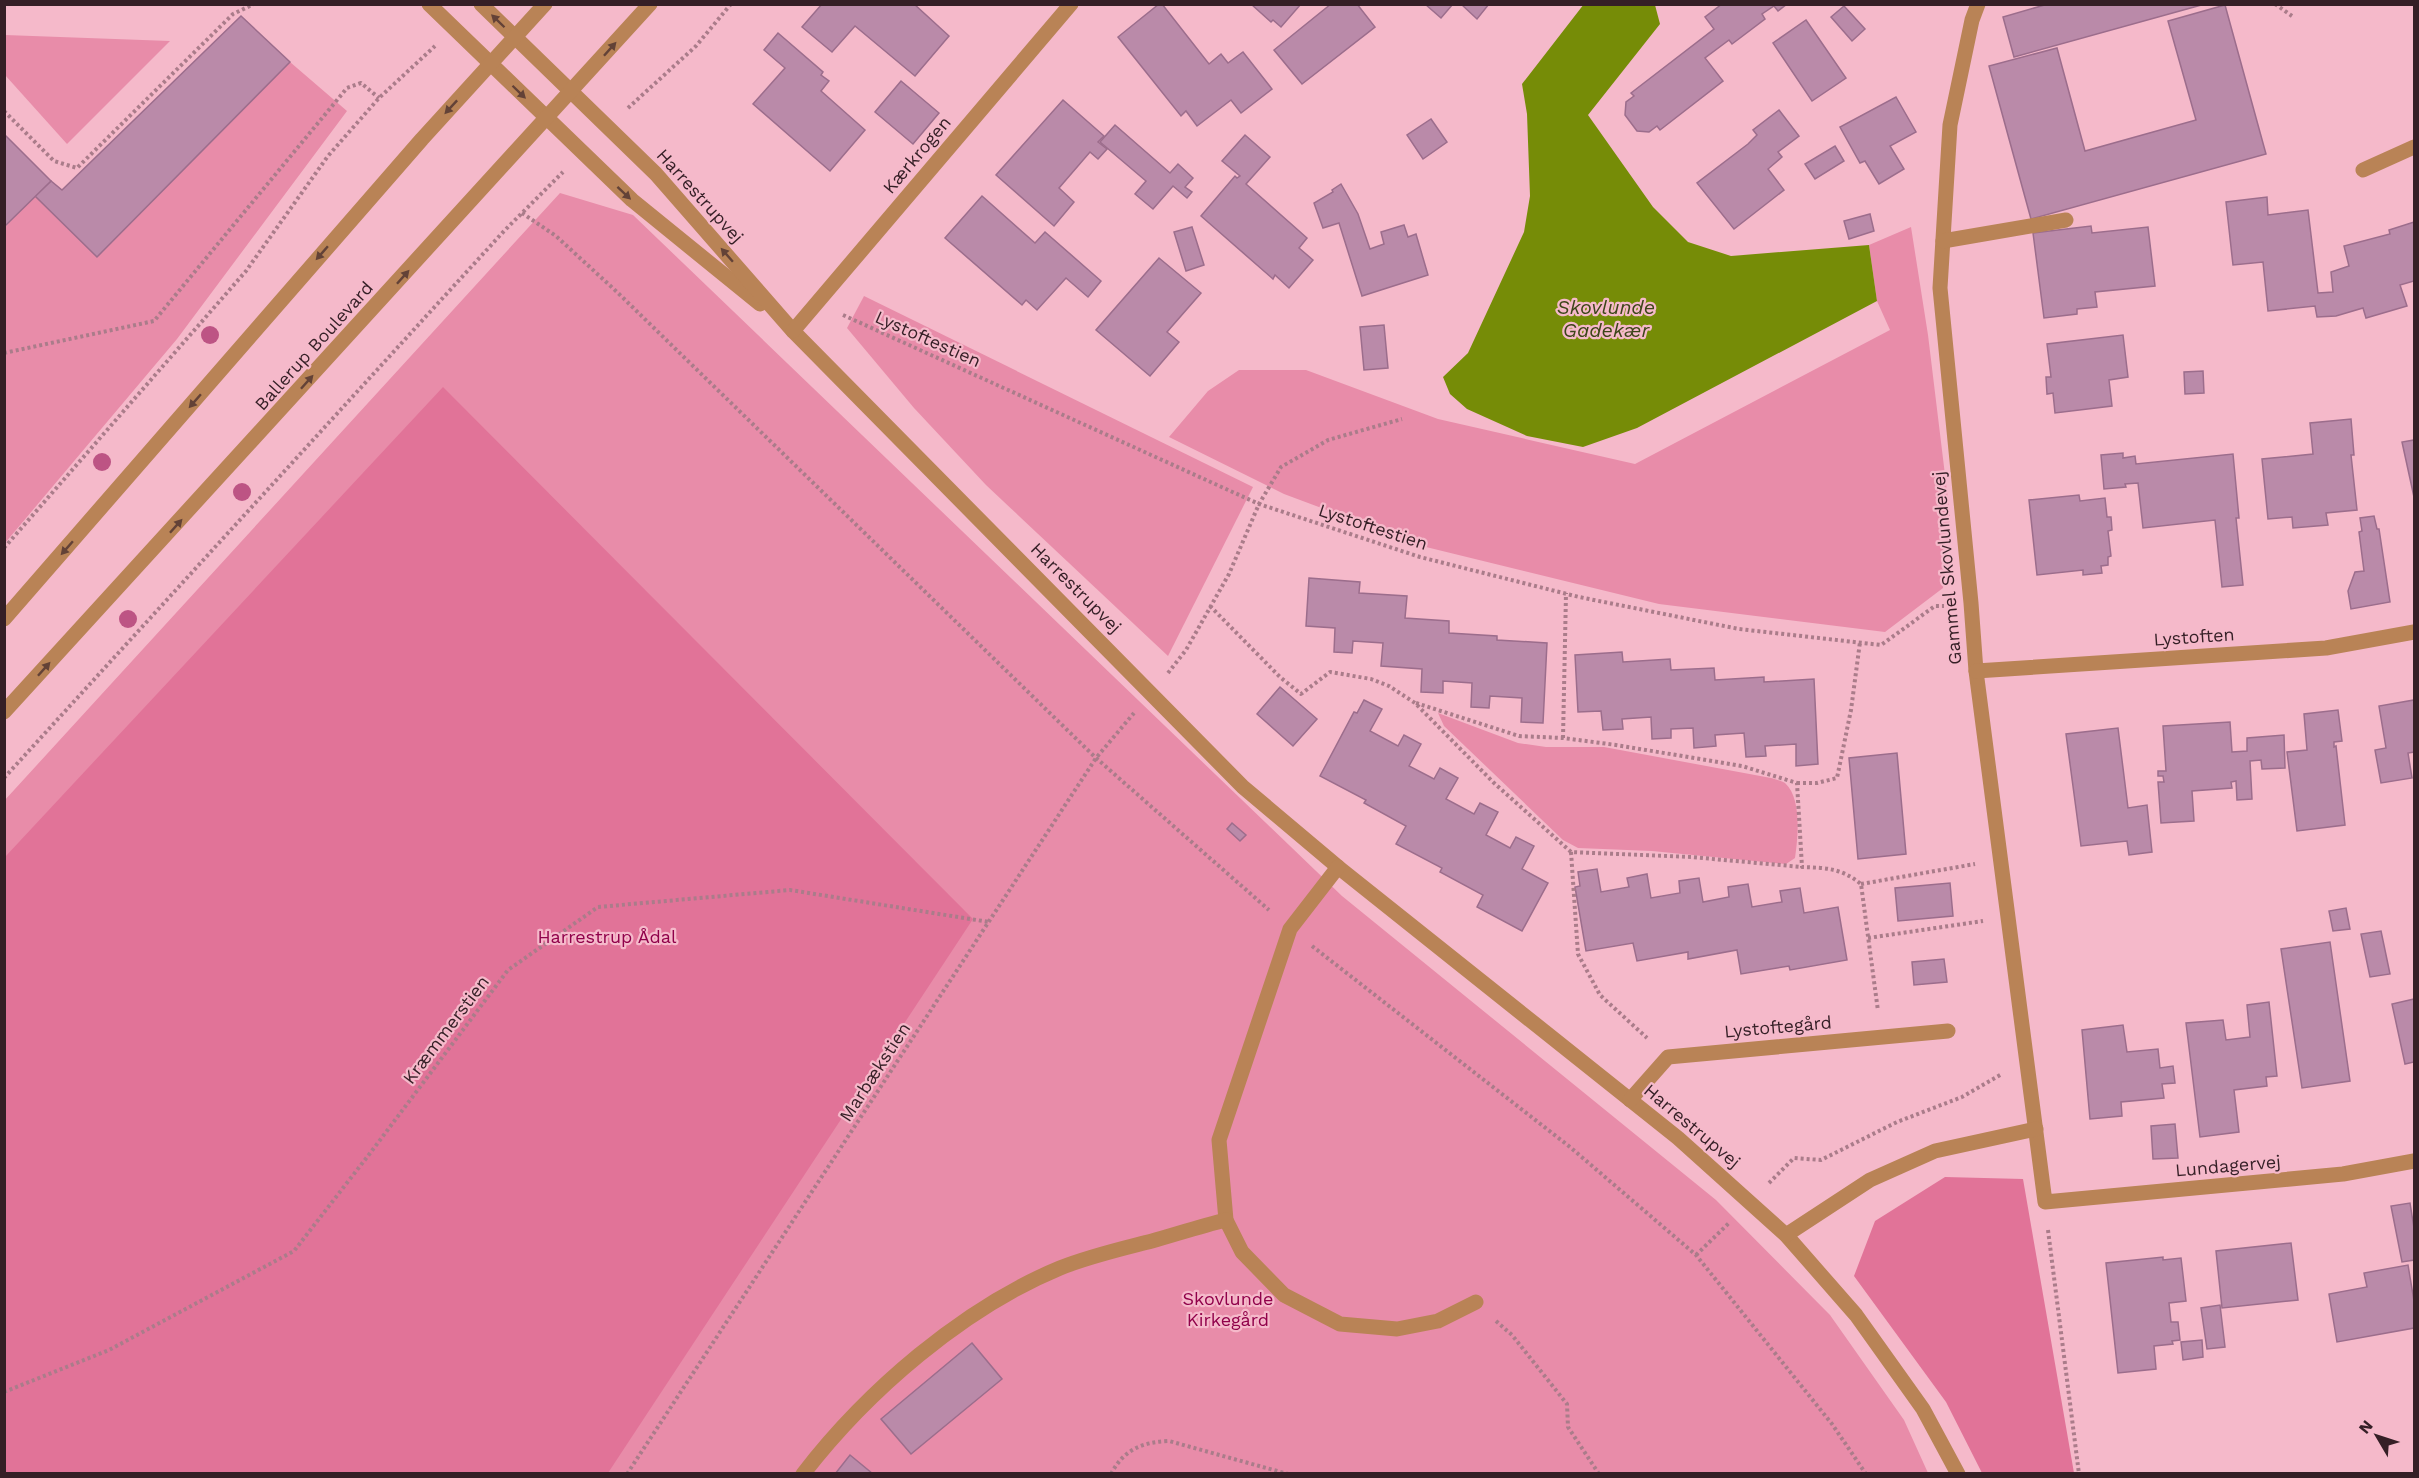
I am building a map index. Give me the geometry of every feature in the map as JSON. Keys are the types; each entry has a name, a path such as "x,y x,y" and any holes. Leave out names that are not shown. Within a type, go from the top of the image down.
{"street":[{"name":"Harrestrupvej","path":"429,4 632,200 793,331"},
{"name":"Harrestrupvej","path":"481,4 656,174 793,331 1153,693 1243,787 1338,867 1678,1138 1786,1235 1856,1315 1923,1409 1958,1473"},
{"path":"4,619 415,147 545,4"},
{"name":"Ballerup Boulevard","path":"4,712 650,4"},
{"name":"Kærkrogen","path":"793,331 1071,4"},
{"name":"Gammel Skovlundevej","path":"1978,4 1972,20 1950,125 1940,288 1976,671 2045,1202"},
{"path":"2363,170 2415,147"},
{"path":"1943,241 2066,220"},
{"name":"Lystoften","path":"1976,671 2326,648 2415,632"},
{"path":"1338,867 1290,929 1219,1140 1226,1220 1242,1252 1284,1295 1340,1324 1397,1329 1438,1321 1476,1302"},
{"name":"Lystoftegård","path":"1668,1057 1948,1031"},
{"path":"1630,1100 1668,1057"},
{"path":"1786,1235 1870,1180 1935,1151 2036,1129"},
{"name":"Lundagervej","path":"2045,1202 2343,1174 2415,1161"},
{"path":"803,1473 871,1399 949,1331 986,1306 1060,1268 1099,1254 1226,1220"}],"path":[{"path":"4,111 54,161 77,168 233,14 254,4"},
{"path":"608,126 696,46 731,4"},
{"path":"2275,4 2292,16"},
{"path":"4,548 246,271 328,156 379,98 454,29"},
{"path":"4,352 154,321 347,88 361,82 379,98"},
{"path":"4,778 522,213 556,236 617,292 1096,758 1290,929 1570,1147 1696,1254 1832,1424 1866,1473"},
{"name":"Lystoftestien","path":"840,314 1259,504 1420,557 1566,594 1738,628 1881,645 1935,606 1971,603"},
{"name":"Marbækstien","path":"627,1473 1096,758 1153,693 1186,650 1229,574 1259,504 1281,466 1328,440 1402,419"},
{"path":"1563,738 1566,594"},
{"path":"1210,606 1280,677 1301,694 1330,672 1371,679 1389,686 1415,703 1493,782 1571,852 1691,857 1832,869 1849,874 1861,884 1881,1037"},
{"path":"1415,703 1519,736 1563,738 1616,745 1742,766 1797,783 1817,783 1837,778 1851,710 1860,642"},
{"path":"1797,783 1802,867"},
{"path":"1571,852 1578,954 1600,995 1668,1057"},
{"path":"1861,884 2000,860"},
{"name":"Kræmmerstien","path":"4,1392 109,1350 294,1251 508,970 598,907 790,890 989,922"},
{"path":"1868,938 2008,918"},
{"path":"1696,1254 1794,1158 1821,1160 1897,1122 1962,1097 2026,1060"},
{"path":"2045,1202 2079,1473"},
{"path":"1476,1302 1512,1335 1567,1404 1568,1427 1599,1473"},
{"path":"1111,1473 1125,1454 1135,1446 1169,1441 1288,1473"}],"green space":[{"path":"5,35 170,41 67,144 5,75"},
{"path":"290,62 347,111 177,339 5,543 5,227 35,196 97,257"},
{"name":"Harrestrup Ådal","path":"560,193 633,215 1342,896 1716,1200 1830,1315 1904,1420 1928,1473 5,1473 4,801"},
{"path":"1911,227 1928,335 1950,516 1943,588 1885,632 1659,604 1426,547 1284,494 1169,437 1208,391 1239,370 1306,370 1438,419 1635,464 1890,330 1877,301 1869,245"},
{"path":"864,296 1253,487 1168,656 986,485 914,408 847,328"},
{"path":"443,387 973,919 608,1473 5,1473 5,857"},
{"path":"1438,713 1518,743 1546,747 1604,747 1771,778 1785,783 1794,798 1798,819 1795,858 1786,864 1652,851 1578,848 1563,840 1444,726"},
{"path":"1945,1177 2023,1179 2074,1473 1982,1473 1946,1402 1854,1276 1875,1221"}],"water":[{"name":"Skovlunde Gadekær","path":"1584,4 1655,5 1660,24 1588,115 1653,207 1688,242 1731,256 1869,245 1877,301 1637,428 1583,447 1527,436 1467,409 1450,394 1443,377 1468,353 1524,232 1530,196 1527,114 1522,84"}],"building":[{"path":"822,4 914,4 949,36 915,76 855,26 832,52 802,27"},
{"path":"1159,4 1162,4 1209,64 1221,54 1228,63 1243,52 1272,89 1241,113 1231,100 1197,126 1186,111 1181,116 1118,37"},
{"path":"1251,4 1301,4 1281,27 1273,20 1271,22"},
{"path":"1331,4 1357,4 1375,27 1302,84 1274,50"},
{"path":"1425,4 1453,4 1441,18"},
{"path":"1461,4 1489,4 1477,19"},
{"path":"1722,4 1787,4 1778,11 1774,6 1762,14 1765,19 1732,44 1729,40 1705,58 1723,81 1660,130 1657,126 1649,132 1637,131 1625,115 1626,102 1634,96 1631,93 1714,29 1705,17"},
{"path":"2048,4 2205,4 2014,57 2003,17"},
{"path":"2225,5 2266,154 2031,219 1989,66 2057,48 2085,151 2196,120 2168,21"},
{"path":"1844,6 1865,29 1852,41 1831,17"},
{"path":"241,16 290,62 97,257 35,196 51,181 62,190"},
{"path":"1806,20 1846,78 1812,101 1773,43"},
{"path":"778,33 823,72 821,75 829,81 821,91 865,130 830,171 753,104 785,68 764,50"},
{"path":"901,81 939,113 913,144 875,112"},
{"path":"1896,97 1916,132 1890,146 1904,169 1879,184 1865,161 1860,163 1840,127"},
{"path":"1063,100 1104,136 1098,142 1107,149 1098,159 1090,152 1059,188 1074,202 1054,226 996,175"},
{"path":"1779,110 1799,136 1778,152 1782,157 1768,169 1784,190 1734,229 1697,183 1748,144 1757,135 1753,130"},
{"path":"1431,119 1447,142 1423,159 1407,135"},
{"path":"1115,125 1170,173 1178,164 1193,178 1185,187 1192,192 1187,198 1173,186 1153,209 1135,194 1146,181 1100,142"},
{"path":"4,134 51,181 4,227"},
{"path":"1245,135 1270,157 1246,184 1307,238 1299,248 1313,260 1289,288 1275,275 1273,279 1201,216 1235,176 1237,178 1240,176 1222,161"},
{"path":"1835,146 1844,161 1815,179 1805,164"},
{"path":"1341,184 1358,214 1370,249 1384,244 1381,232 1404,225 1408,237 1416,234 1428,275 1362,296 1339,223 1323,228 1314,203 1333,192 1332,190"},
{"path":"982,196 1035,243 1045,232 1101,281 1088,297 1066,278 1037,310 1026,300 1022,305 945,238"},
{"path":"2267,197 2268,215 2308,210 2318,293 2333,292 2331,272 2349,266 2344,246 2390,234 2389,230 2414,222 2414,281 2400,285 2407,306 2366,318 2363,308 2336,316 2317,317 2315,306 2268,311 2263,262 2233,265 2226,202"},
{"path":"1870,214 1874,231 1849,239 1844,221"},
{"path":"2091,226 2092,233 2148,227 2155,286 2095,292 2097,307 2077,309 2077,314 2044,318 2033,233"},
{"path":"1192,227 1204,265 1186,271 1174,232"},
{"path":"1159,258 1201,293 1167,332 1179,342 1150,376 1096,330"},
{"path":"1384,325 1388,368 1364,370 1360,327"},
{"path":"2123,335 2128,377 2109,380 2112,406 2055,413 2053,393 2047,394 2046,377 2051,377 2047,344"},
{"path":"2203,371 2204,393 2185,394 2184,372"},
{"path":"2351,419 2354,455 2351,455 2357,510 2326,513 2328,525 2293,528 2292,517 2268,519 2262,459 2313,454 2310,423"},
{"path":"2414,440 2414,497 2402,442"},
{"path":"2123,453 2123,458 2135,456 2136,464 2233,454 2239,518 2236,518 2243,585 2222,587 2215,520 2143,528 2138,483 2125,484 2126,487 2104,489 2101,455"},
{"path":"2079,495 2080,501 2105,498 2107,517 2111,517 2112,530 2108,531 2111,556 2108,557 2108,565 2101,566 2102,573 2083,575 2083,570 2037,575 2029,500"},
{"path":"2374,516 2377,529 2379,529 2390,602 2351,609 2348,591 2355,572 2364,571 2359,532 2362,531 2360,518"},
{"path":"1309,578 1360,582 1359,593 1407,596 1405,618 1449,621 1449,633 1497,636 1497,640 1547,643 1543,723 1521,722 1522,698 1490,696 1489,708 1471,707 1472,683 1443,681 1443,693 1421,692 1422,669 1381,666 1383,643 1353,641 1352,653 1334,652 1335,628 1306,626"},
{"path":"1622,652 1623,662 1670,659 1671,670 1714,668 1715,680 1764,677 1764,682 1814,679 1818,764 1796,766 1796,744 1765,746 1766,756 1746,757 1744,733 1715,735 1716,746 1694,748 1693,728 1671,729 1671,738 1652,739 1651,717 1622,719 1623,729 1603,730 1601,711 1578,712 1575,655"},
{"path":"1280,687 1317,719 1293,746 1257,714"},
{"path":"1364,700 1382,709 1370,731 1398,746 1404,735 1421,744 1409,766 1434,779 1440,768 1458,778 1446,799 1474,814 1480,803 1498,812 1486,835 1510,848 1516,837 1534,846 1522,869 1548,883 1522,931 1477,907 1483,895 1440,872 1442,868 1396,844 1406,826 1364,803 1366,800 1320,776 1354,712 1357,713"},
{"path":"2414,700 2414,752 2408,753 2412,778 2381,783 2375,750 2386,748 2379,706"},
{"path":"2338,710 2342,741 2334,742 2334,747 2336,746 2345,825 2297,831 2287,752 2307,750 2304,714"},
{"path":"2230,722 2232,752 2247,751 2247,738 2284,735 2285,768 2262,769 2261,760 2250,761 2252,799 2237,800 2236,781 2231,782 2232,788 2192,791 2194,821 2161,823 2158,782 2164,782 2163,776 2158,776 2158,771 2166,771 2163,726"},
{"path":"2118,728 2128,808 2147,805 2152,852 2129,855 2127,841 2081,846 2066,734"},
{"path":"1897,753 1906,854 1858,859 1849,758"},
{"path":"1232,823 1246,835 1240,841 1227,829"},
{"path":"1597,869 1601,892 1629,887 1627,878 1647,874 1651,898 1680,893 1679,881 1699,878 1703,902 1729,897 1728,887 1748,884 1752,907 1782,902 1780,891 1800,888 1804,913 1838,907 1847,960 1790,970 1789,966 1741,974 1737,950 1688,959 1688,952 1637,961 1633,943 1586,951 1575,887 1580,886 1578,872"},
{"path":"1950,883 1953,916 1898,921 1895,888"},
{"path":"2346,908 2350,929 2333,931 2329,911"},
{"path":"2381,931 2390,974 2370,977 2361,934"},
{"path":"2330,942 2350,1081 2302,1088 2281,949"},
{"path":"1944,959 1947,982 1914,985 1912,962"},
{"path":"2414,999 2414,1062 2405,1064 2392,1004"},
{"path":"2269,1002 2277,1076 2266,1077 2267,1086 2234,1090 2239,1132 2200,1137 2186,1023 2223,1020 2226,1040 2250,1037 2247,1005"},
{"path":"2123,1025 2127,1052 2158,1049 2160,1068 2173,1066 2175,1083 2162,1084 2164,1098 2121,1102 2122,1116 2090,1119 2082,1030"},
{"path":"2175,1124 2178,1158 2153,1159 2151,1126"},
{"path":"2410,1203 2414,1228 2414,1260 2402,1262 2391,1206"},
{"path":"2291,1243 2298,1300 2222,1308 2216,1251"},
{"path":"2163,1257 2163,1260 2181,1258 2186,1301 2169,1303 2171,1322 2178,1322 2180,1340 2172,1341 2173,1344 2154,1346 2156,1369 2118,1373 2106,1263"},
{"path":"2408,1265 2414,1301 2414,1328 2337,1342 2329,1294 2367,1287 2364,1273"},
{"path":"2220,1305 2225,1347 2207,1349 2201,1308"},
{"path":"2202,1340 2203,1357 2183,1360 2181,1342"},
{"path":"972,1343 1002,1379 911,1454 881,1419"},
{"path":"850,1455 873,1474 835,1474"}],"park label":[{"name":"Skovlunde Kirkegård","path":"1228,1309"}]}
